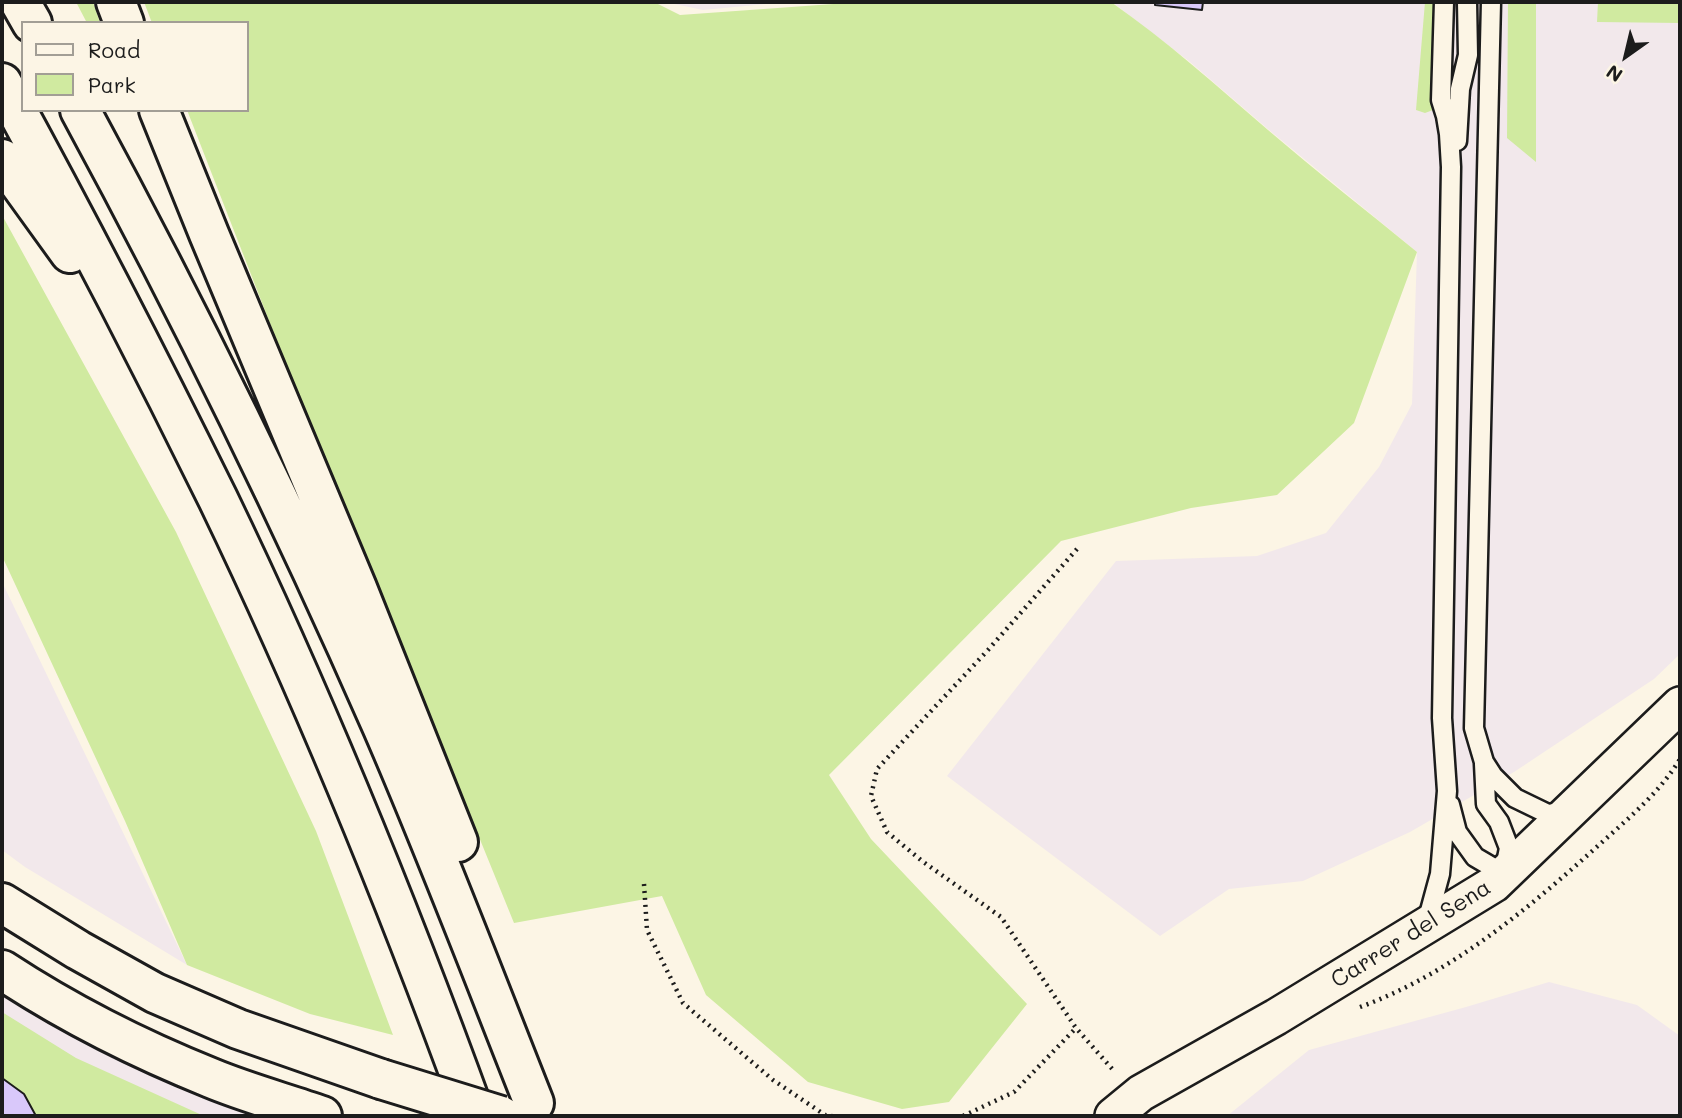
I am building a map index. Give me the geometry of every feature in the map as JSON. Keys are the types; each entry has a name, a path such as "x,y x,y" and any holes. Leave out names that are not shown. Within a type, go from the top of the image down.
{"main road":[{"path":"20,2 31,21"},
{"path":"116,2 123,21"},
{"path":"2,83 147,359 218,500 279,631 348,788 435,1005 475,1116"},
{"path":"81,112 192,322 321,589 443,872 524,1112"},
{"path":"160,112 342,552 468,868 524,1112"},
{"path":"2,159 147,359"},
{"path":"2,903 155,993 237,1029 381,1079 524,1112"},
{"path":"2,970 47,999 122,1040 213,1079 308,1113"}],"street":[{"name":"Carrer del Sena","path":"1113,1116 1494,884 1680,705"}],"lane":[{"path":"1426,926 1440,874 1447,791 1442,718 1451,167 1447,125 1441,100 1444,2"},
{"path":"1451,167 1458,135 1460,89 1468,55 1467,2"},
{"path":"1447,791 1457,832 1475,857 1504,874 1509,848 1499,822 1486,804 1484,762 1474,728 1491,2"},
{"path":"1484,762 1493,776 1516,798 1548,814 1572,809"}],"path":[{"path":"1077,549 877,769 871,796 887,832 922,862 1001,917 1076,1028 1113,1071 1131,1105"},
{"path":"644,884 648,930 683,1003 773,1080 825,1115 832,1116"},
{"path":"963,1116 1014,1092 1076,1028"}],"shaded area":[{"path":"665,2 787,2 703,10"},
{"path":"1112,2 1680,2 1680,654 1654,679 1514,772 1410,832 1303,881 1229,889 1160,936 947,776 1116,561 1257,556 1326,533 1379,467 1412,404 1417,252 1190,62"},
{"path":"2,582 187,965 25,867 2,850"},
{"path":"2,970 306,1116 2,1116"},
{"path":"1549,982 1637,1005 1680,1036 1680,1116 1227,1116 1309,1050"}],"green space":[{"path":"76,2 93,2 99,21 86,21"},
{"path":"144,2 654,2 680,15 861,2 1111,2 1172,48 1417,252 1354,423 1277,495 1191,508 1061,541 829,775 871,839 1027,1004 949,1102 902,1109 808,1082 706,995 662,896 514,923 273,331 188,112 248,112 248,21 151,21"},
{"path":"1425,2 1437,2 1433,110 1425,113 1416,110"},
{"path":"1508,2 1536,2 1536,162 1507,138"},
{"path":"1598,2 1680,2 1680,23 1597,22"},
{"path":"2,215 176,532 316,831 393,1035 310,1014 187,965 125,821 2,556"},
{"path":"2,1012 76,1058 204,1116 36,1116 24,1094 2,1078"}],"building":[{"path":"1155,2 1203,2 1202,10 1155,5"},
{"path":"2,1078 24,1094 36,1116 2,1116"}]}
